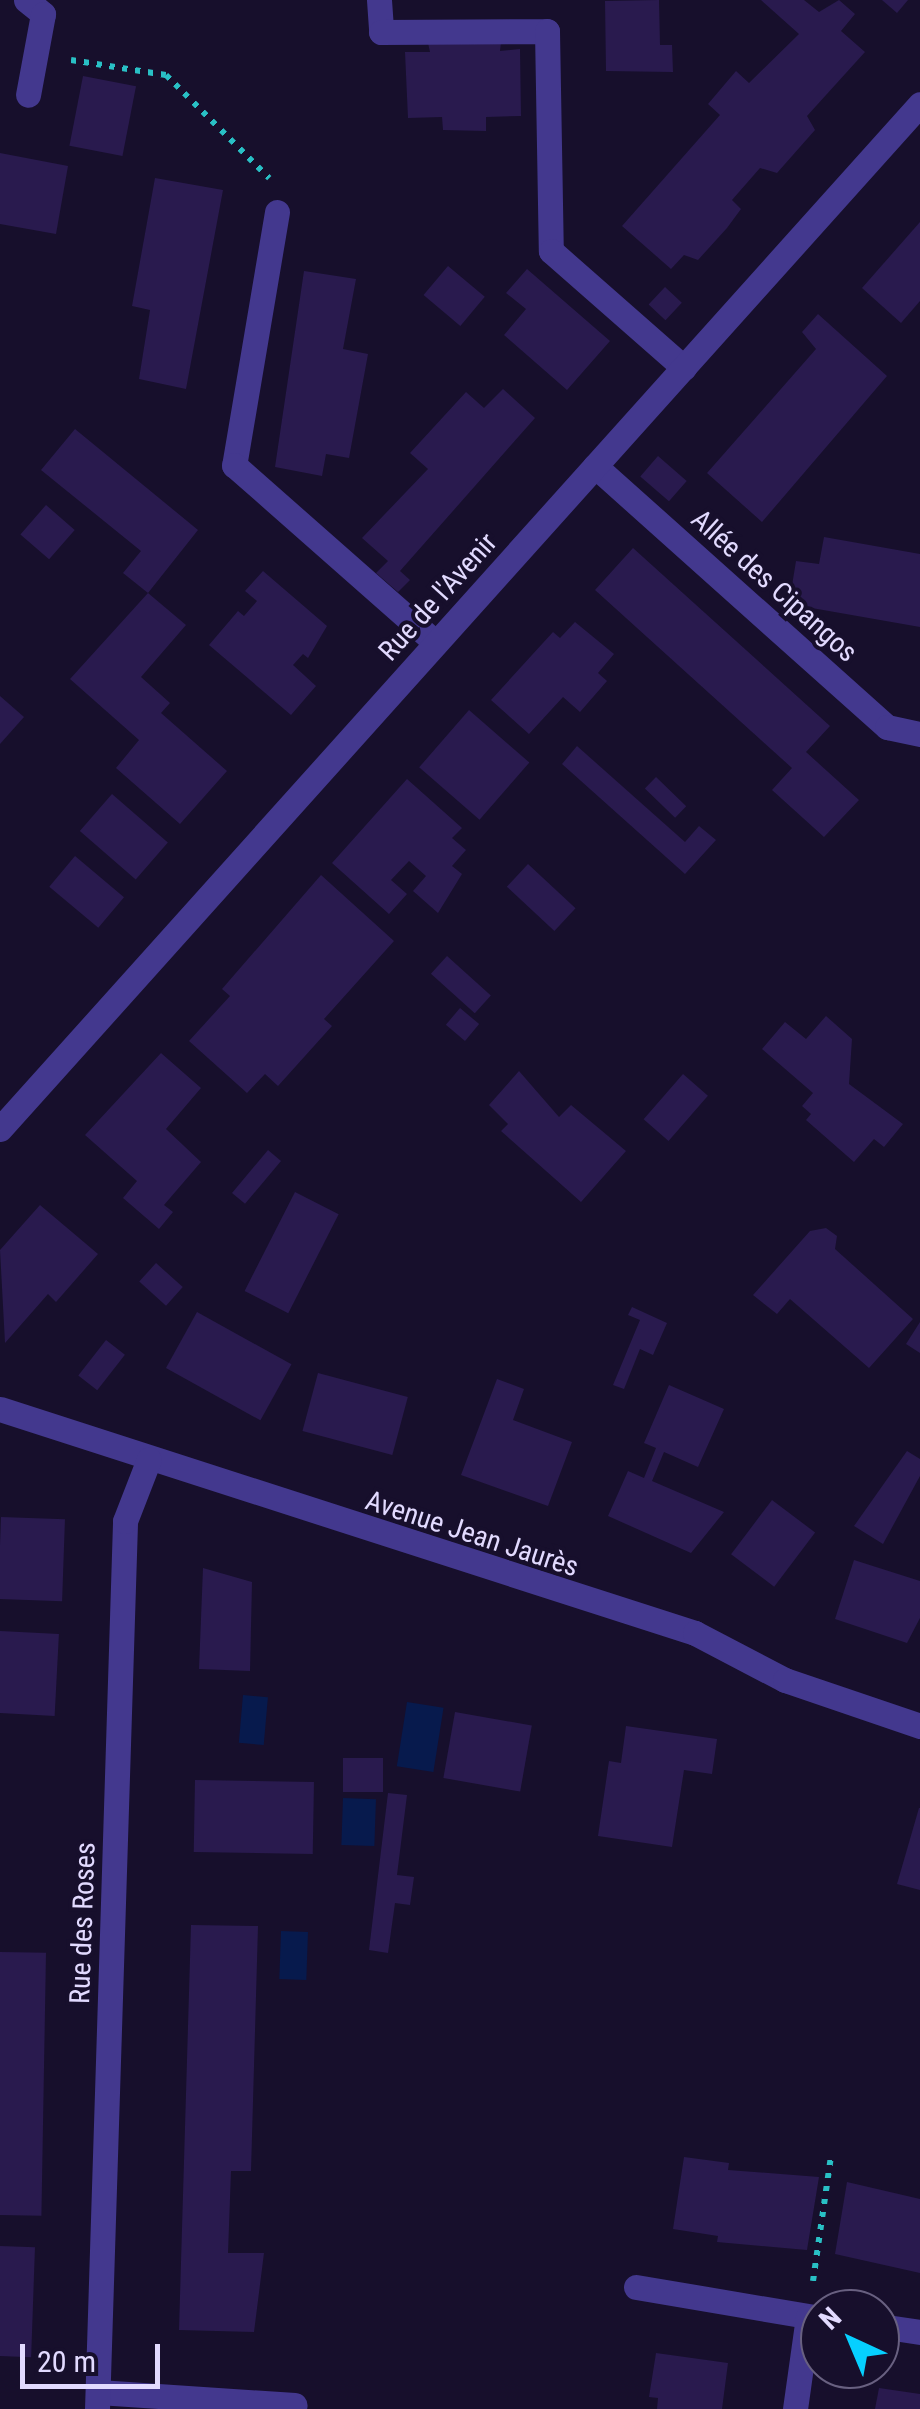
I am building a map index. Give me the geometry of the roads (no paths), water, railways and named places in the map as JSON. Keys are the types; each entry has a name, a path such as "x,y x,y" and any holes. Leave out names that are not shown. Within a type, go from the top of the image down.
{"street":[{"path":"26,0 43,14 28,95"},
{"path":"379,0 381,32 546,31 551,251 684,368"},
{"name":"Rue de l'Avenir","path":"0,1129 920,104"},
{"path":"277,212 234,465 436,643"},
{"name":"Allée des Cipangos","path":"595,466 887,727 920,734"},
{"name":"Avenue Jean Jaurès","path":"0,1409 696,1634 785,1680 920,1726"},
{"name":"Rue des Roses","path":"149,1459 125,1521 97,2401 295,2405"},
{"path":"636,2288 800,2316"},
{"path":"794,2409 800,2382"}],"water":[{"path":"243,1695 268,1697 264,1745 239,1743"},
{"path":"407,1702 444,1708 433,1772 397,1766"},
{"path":"343,1798 376,1799 374,1846 341,1845"},
{"path":"281,1931 308,1932 306,1980 279,1979"}]}
